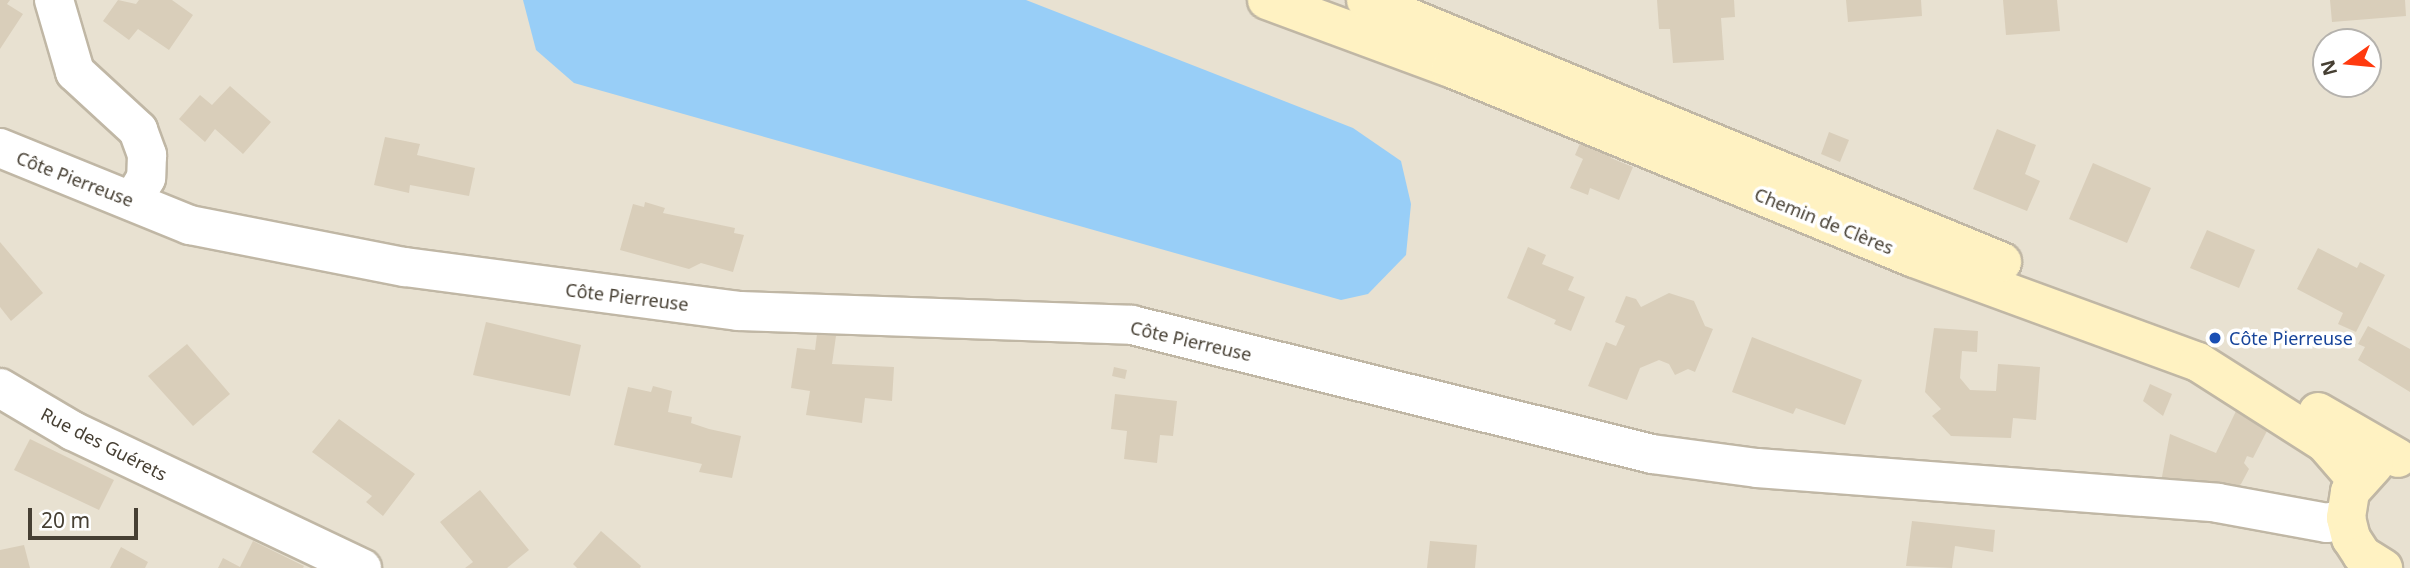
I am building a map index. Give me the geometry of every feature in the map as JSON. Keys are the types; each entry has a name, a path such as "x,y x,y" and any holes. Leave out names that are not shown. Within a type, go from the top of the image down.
{"street":[{"path":"54,0 75,72 138,130 147,155 146,178 132,201"},
{"name":"Chemin de Clères","path":"1267,0 1372,9 1919,230 2206,342 2404,458"},
{"name":"Chemin de Clères","path":"1372,9 1914,257 2198,362 2325,443 2357,480"},
{"name":"Côte Pierreuse","path":"0,148 190,225 505,282 738,311 1132,325 1652,454 1757,468 2218,503 2327,523 2346,518"},
{"name":"Rue des Guérets","path":"0,388 73,431 362,568"},
{"path":"2383,568 2362,555 2351,538 2346,504 2357,480 2379,463 2404,458"}],"shaded area":[{"path":"0,0 2410,0 2410,568 0,568"}],"water":[{"path":"523,0 1026,0 1353,128 1401,161 1411,204 1406,255 1368,294 1341,300 574,83 536,50"}],"building":[{"path":"0,0 10,0 7,4 23,14 0,49"},
{"path":"118,0 136,4 139,0 172,0 193,15 169,50 138,29 129,40 103,21"},
{"path":"1657,0 1734,0 1735,17 1721,18 1724,60 1673,63 1670,29 1659,29"},
{"path":"1846,0 1921,0 1922,16 1848,22"},
{"path":"2003,0 2057,0 2060,31 2006,35"},
{"path":"2330,0 2405,0 2406,16 2332,22"},
{"path":"230,86 271,122 243,154 215,129 205,142 179,119 200,95 212,105"},
{"path":"1997,129 2036,145 2025,174 2040,181 2027,211 1973,189"},
{"path":"1829,132 1849,140 1840,162 1821,154"},
{"path":"1584,134 1616,147 1611,158 1633,167 1619,200 1590,188 1588,195 1570,188 1583,159 1575,155"},
{"path":"385,137 420,144 417,155 475,168 469,196 410,185 409,193 374,185"},
{"path":"2093,163 2151,188 2127,243 2069,219"},
{"path":"645,202 665,208 663,213 735,228 734,233 744,235 733,272 701,263 689,269 620,250 633,204 644,207"},
{"path":"2207,230 2255,250 2239,288 2190,268"},
{"path":"0,242 43,293 11,321 0,307"},
{"path":"1528,247 1546,255 1542,264 1574,277 1568,290 1585,297 1571,331 1554,324 1556,320 1507,298"},
{"path":"2318,248 2357,268 2360,262 2385,275 2356,332 2338,324 2343,313 2297,289"},
{"path":"1669,293 1694,301 1705,326 1713,329 1695,372 1688,369 1675,375 1669,364 1659,360 1640,368 1627,400 1588,386 1606,342 1616,346 1625,326 1615,322 1626,296 1636,299 1641,307"},
{"path":"486,322 581,345 570,396 473,375"},
{"path":"2368,326 2410,349 2410,392 2358,360 2365,347 2358,344"},
{"path":"1934,328 1978,331 1977,352 1962,351 1960,378 1970,390 1996,391 1998,364 2040,367 2036,420 2013,418 2011,438 1951,436 1932,416 1941,409 1925,392"},
{"path":"817,334 836,336 832,364 894,367 892,401 865,398 862,423 806,415 810,391 791,388 797,348 815,350"},
{"path":"1752,337 1862,380 1845,425 1796,408 1793,414 1732,392"},
{"path":"187,344 230,394 193,426 148,376"},
{"path":"1114,367 1127,370 1125,379 1112,376"},
{"path":"2150,384 2172,394 2163,416 2143,401"},
{"path":"653,386 672,391 668,412 692,417 691,423 709,429 741,436 732,478 699,472 702,464 614,445 628,387 651,392"},
{"path":"1115,394 1177,401 1173,436 1160,435 1157,463 1124,459 1127,431 1111,429"},
{"path":"2236,411 2268,429 2253,458 2247,456 2244,463 2249,469 2241,484 2231,490 2161,482 2170,434 2216,453"},
{"path":"339,419 415,474 383,516 366,502 372,496 312,452"},
{"path":"30,439 114,480 99,510 14,470"},
{"path":"480,490 529,550 507,568 465,568 473,562 440,522"},
{"path":"1912,521 1995,530 1993,552 1955,546 1952,568 1906,566"},
{"path":"601,531 641,566 640,568 577,568 573,564"},
{"path":"253,541 304,566 303,568 218,568 223,558 240,567"},
{"path":"1430,541 1477,545 1475,568 1427,568"},
{"path":"24,545 30,568 0,568 0,550"},
{"path":"121,547 148,562 145,568 110,568"}],"place":[{"name":"Côte Pierreuse","path":"2215,338"}]}
